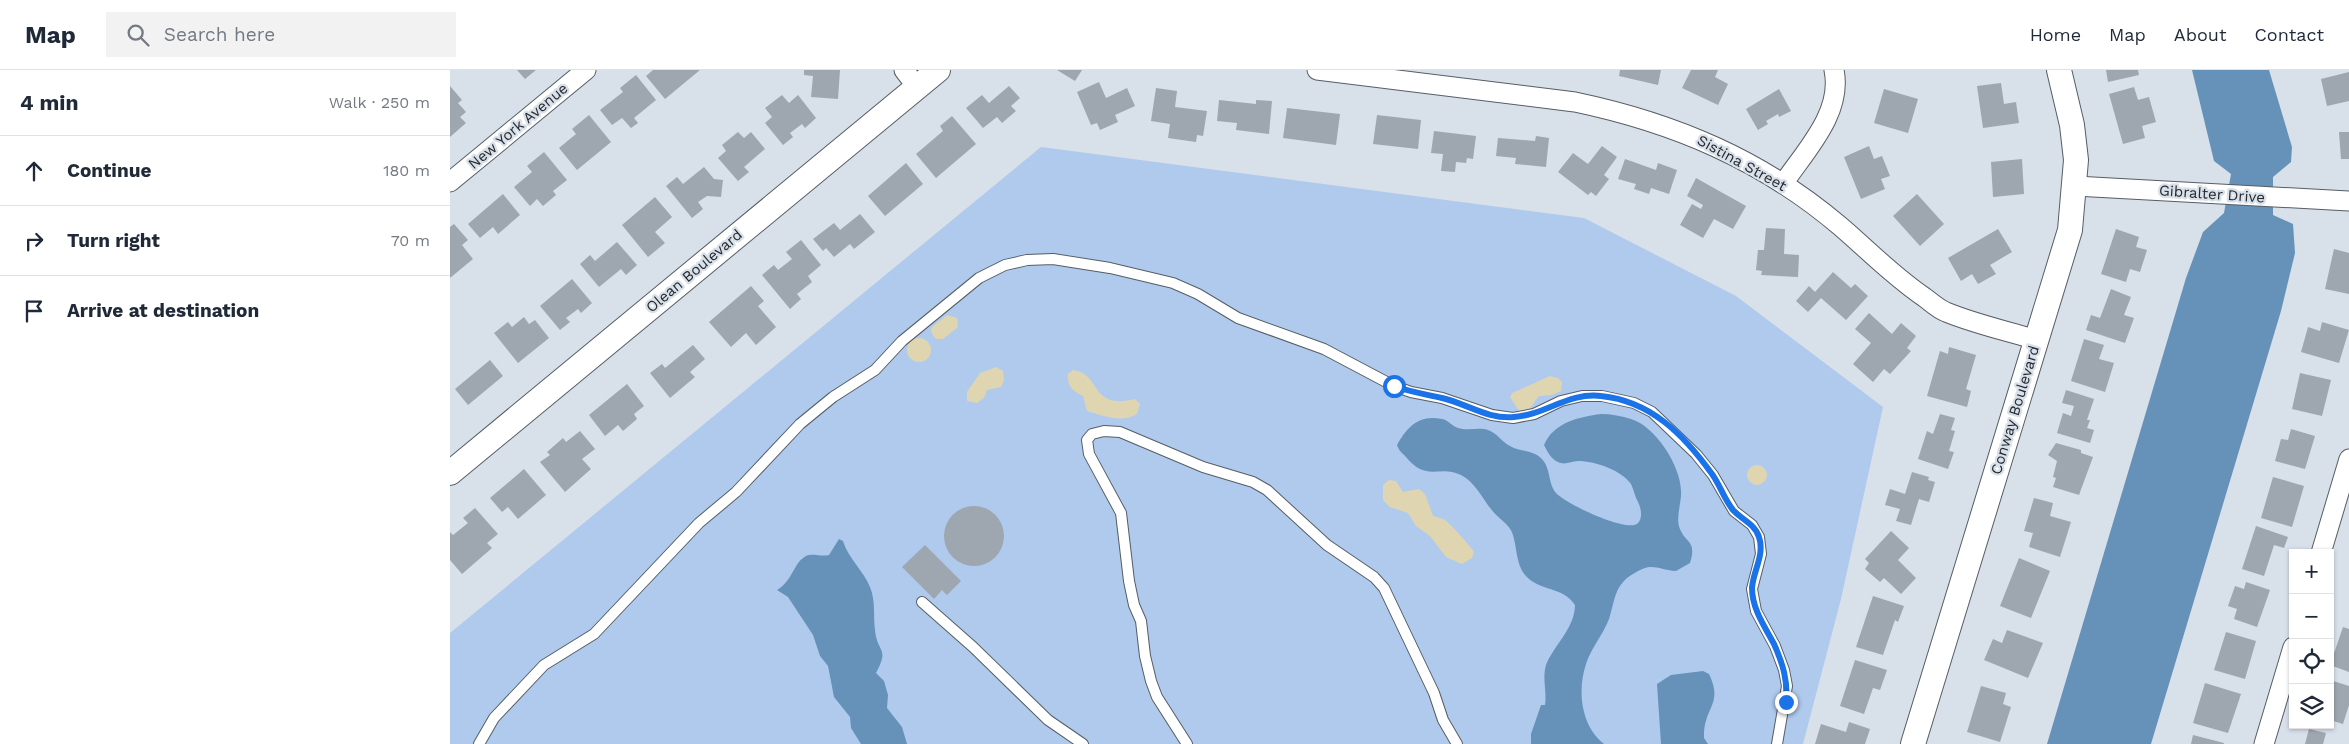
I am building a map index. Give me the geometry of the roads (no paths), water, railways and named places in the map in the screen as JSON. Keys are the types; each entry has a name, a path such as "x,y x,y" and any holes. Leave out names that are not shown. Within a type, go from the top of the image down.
{"street":[{"name":"New York Avenue","path":"450,182 586,70"},
{"name":"Olean Boulevard","path":"450,473 911,78 938,70"},
{"name":"Sistina Street","path":"1317,70 1384,74 1540,96 1613,110 1695,136 1739,158 1783,184 1841,227 1894,276 1944,312 2036,340"},
{"path":"1783,184 1830,113 1837,84 1834,70"},
{"name":"Conway Boulevard","path":"1912,744 2070,230 2076,160 2072,125 2059,70"},
{"name":"Gibralter Drive","path":"2075,186 2349,201"},
{"path":"2322,549 2349,459"},
{"path":"2264,744 2289,660"}],"lane":[{"path":"479,744 494,718 539,670 594,634 699,523 736,492 800,424 833,397 875,370 902,341 979,278 1005,265 1027,260 1053,259 1110,268 1172,283 1198,294 1238,318 1324,349 1394,386 1411,392 1442,398 1492,415 1513,418 1534,414 1561,401 1582,396 1602,396 1626,401 1652,412 1696,454 1713,475 1734,511 1752,525 1759,536 1761,554 1752,588 1756,611 1775,646 1784,670 1787,686 1778,744"},
{"path":"1187,744 1157,697 1152,681 1145,656 1142,621 1134,605 1129,582 1121,513 1089,454 1087,440 1092,434 1104,431 1120,432 1203,467 1253,482 1267,490 1327,544 1374,577 1384,588 1393,605 1434,693 1443,720 1457,744"},
{"path":"922,602 973,647 1048,720 1083,744"}]}
